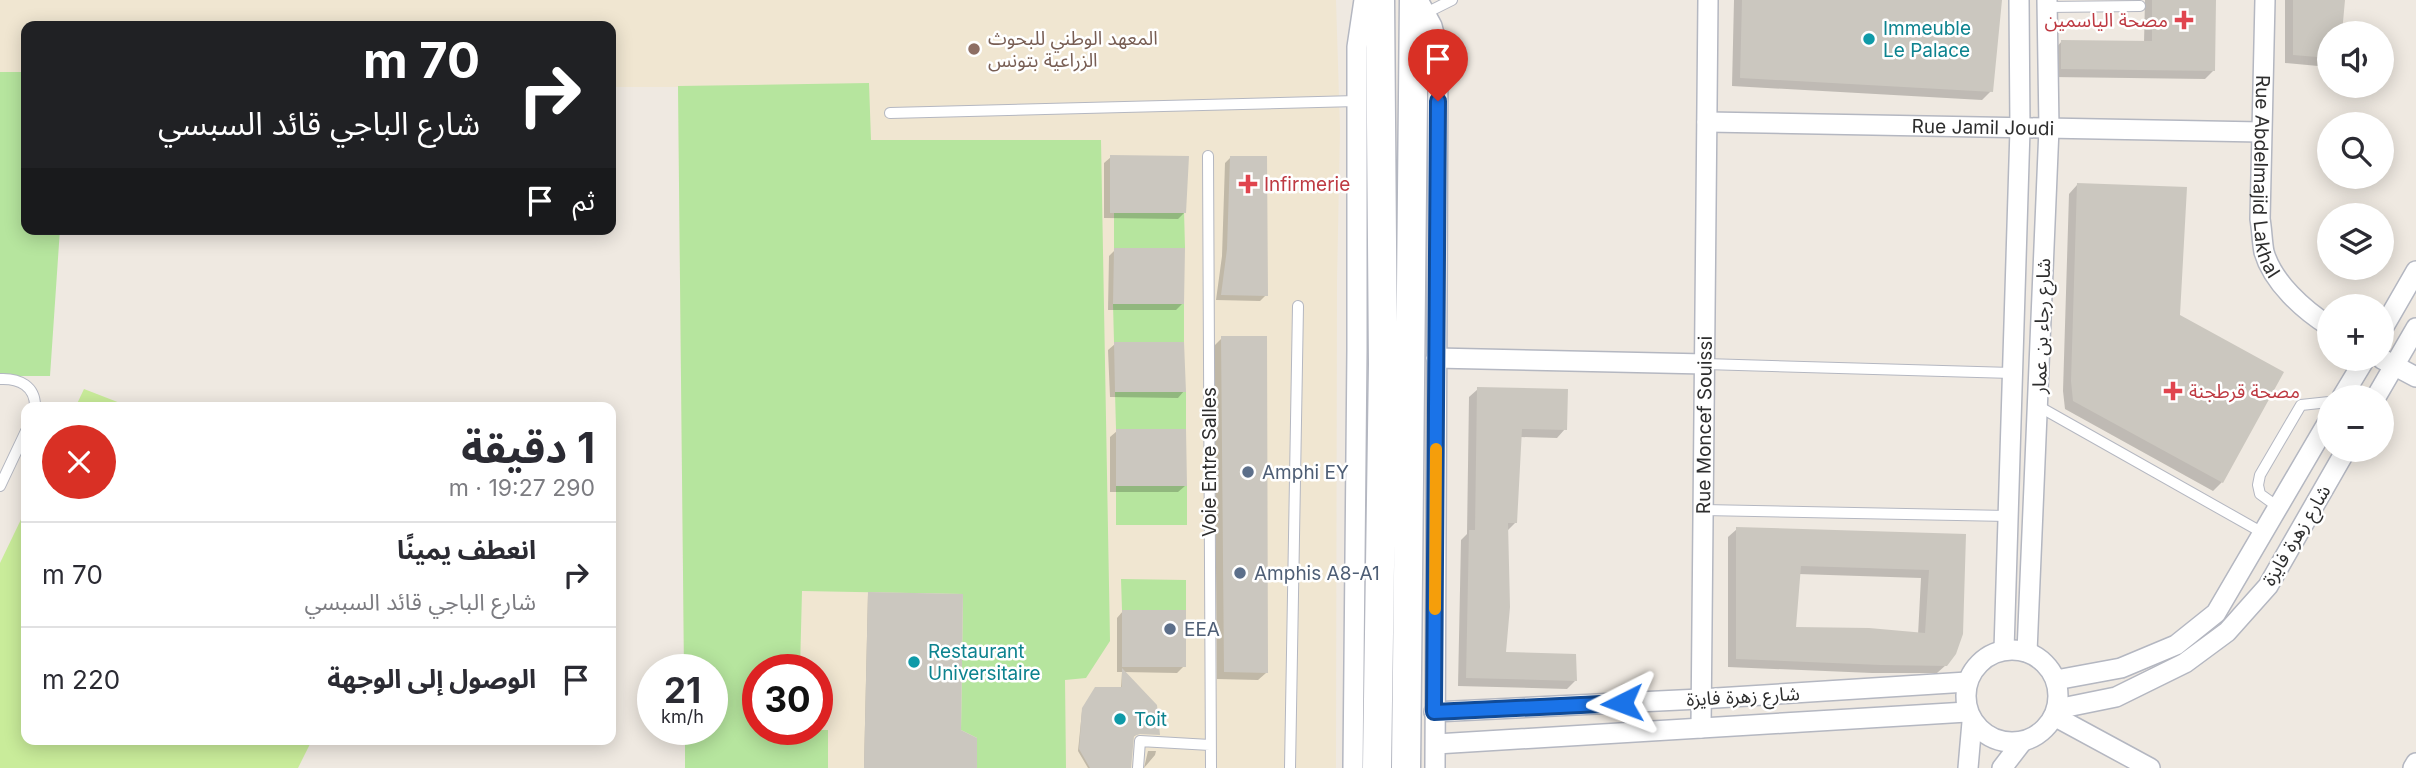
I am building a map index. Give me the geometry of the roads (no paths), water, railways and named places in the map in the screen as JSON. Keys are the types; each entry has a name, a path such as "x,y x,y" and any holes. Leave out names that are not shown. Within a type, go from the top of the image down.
{"street":[{"path":"1353,768 1357,47 1364,0"},
{"path":"1377,768 1383,364 1380,0"},
{"name":"Rue Moncef Souissi","path":"1701,728 1708,0"},
{"name":"شارع رجاء بن عمار","path":"2004,650 2020,129 2019,0"},
{"name":"Rue Abdelmajid Lakhal","path":"2265,0 2260,219 2264,253 2276,276 2317,319"},
{"name":"شارع رجاء بن عمار","path":"2027,652 2049,128 2047,3"},
{"path":"1419,4 1438,49 1435,768"},
{"path":"1406,768 1419,4"},
{"name":"Rue Jamil Joudi","path":"1707,122 2261,132"},
{"path":"2394,309 2416,271"},
{"path":"2394,355 2416,328"},
{"path":"1436,358 1705,364"},
{"path":"2394,365 2416,377"},
{"name":"شارع زهرة فايزة","path":"2056,680 2121,668 2176,645 2216,613 2317,440"},
{"name":"شارع زهرة فايزة","path":"2056,713 2116,697 2185,663 2227,632 2267,586 2339,462"},
{"path":"1968,768 1970,717 1965,697 1967,682 1975,667 1988,656 2004,650 2027,652 2045,663 2056,680 2059,695 2056,713 2047,728 2035,737 2022,742 2003,743 1986,736 1970,717"},
{"name":"شارع زهرة فايزة","path":"1434,712 1967,682"},
{"path":"2056,713 2151,768"},
{"name":"شارع زهرة فايزة","path":"1436,744 1701,728 1970,717"},
{"path":"2002,768 2022,742"},
{"path":"2413,768 2416,763"}],"lane":[{"path":"1419,4 1452,0"},
{"path":"2047,3 2140,6"},
{"path":"890,113 1357,101"},
{"name":"Voie Entre Salles","path":"1208,156 1211,768"},
{"path":"1290,768 1298,306"},
{"path":"1705,364 2012,373"},
{"path":"0,379 17,380 27,385 34,394 35,402"},
{"path":"2278,507 2260,494 2260,475 2301,405 2317,403"},
{"path":"2038,405 2263,533"},
{"path":"0,486 21,442"},
{"path":"1703,510 2008,516"},
{"path":"1139,768 1140,741 1210,745"}],"place":[{"name":"مصحة الياسمين","path":"2184,20"},
{"name":"Immeuble Le Palace","path":"1869,39"},
{"name":"المعهد الوطني للبحوث الزراعية بتونس","path":"974,49"},
{"name":"Infirmerie","path":"1248,184"},
{"name":"مصحة قرطجنة","path":"2173,391"},
{"name":"Amphi EY","path":"1248,472"},
{"name":"Amphis A8-A1","path":"1240,573"},
{"name":"EEA","path":"1170,629"},
{"name":"Restaurant Universitaire","path":"914,662"},
{"name":"Toit","path":"1120,719"}]}
